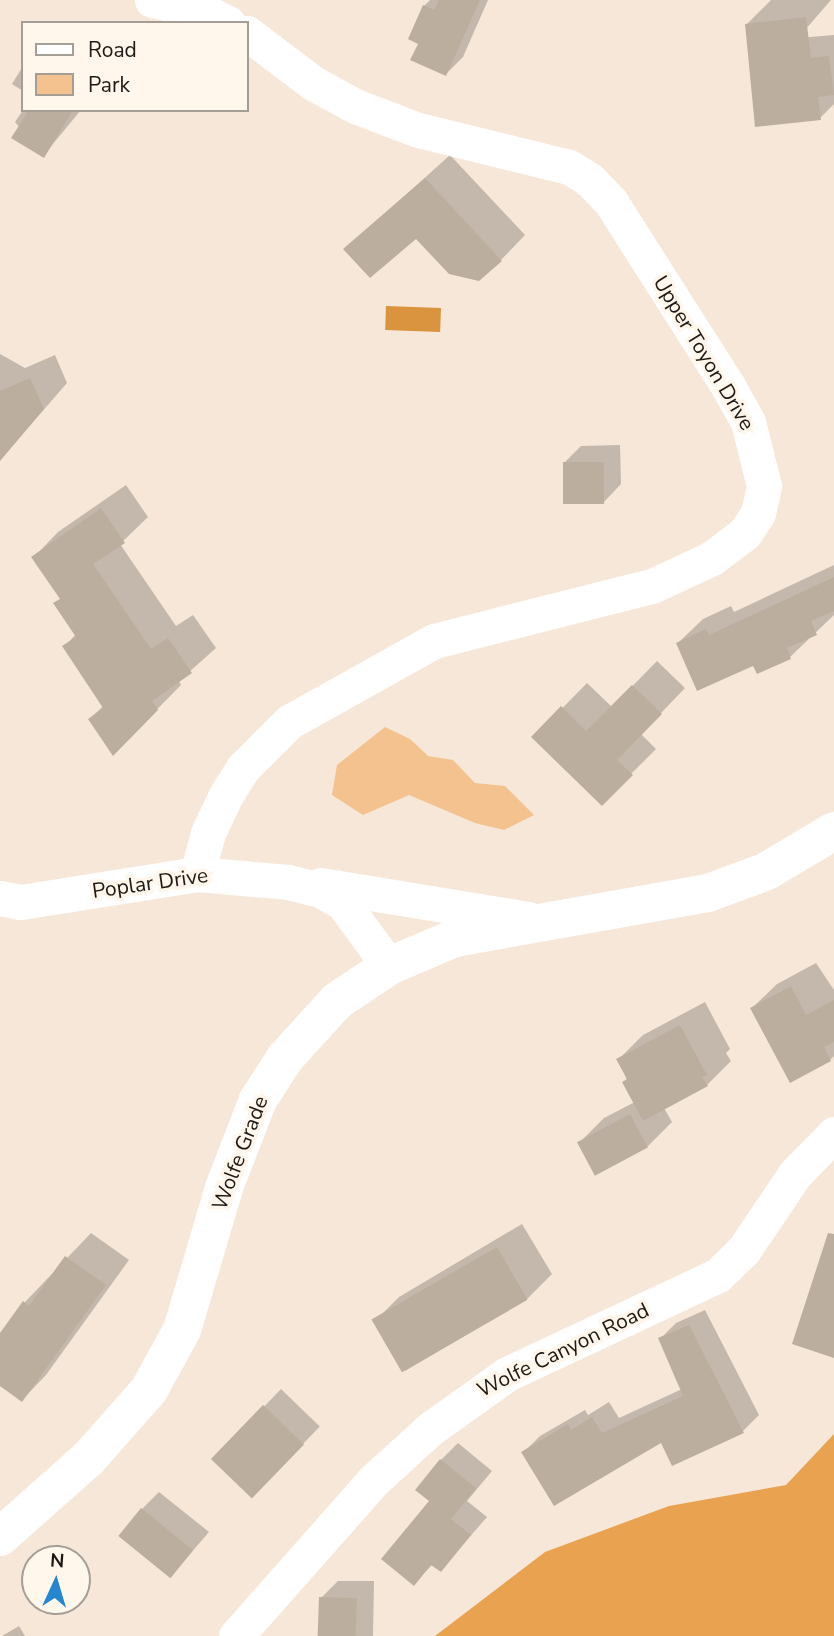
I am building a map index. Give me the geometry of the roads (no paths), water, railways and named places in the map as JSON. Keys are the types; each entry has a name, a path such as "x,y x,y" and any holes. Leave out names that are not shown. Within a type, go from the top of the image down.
{"street":[{"path":"152,0 206,12 224,21"},
{"name":"Upper Toyon Drive","path":"197,874 208,833 226,794 243,768 289,722 434,641 652,586 712,558 745,533 758,513 764,486 760,453 735,398 611,202 590,180 569,167 418,130 355,106 313,83 248,34"},
{"name":"Wolfe Grade","path":"0,1536 89,1458 149,1390 182,1330 225,1185 258,1100 285,1058 318,1019 353,988 389,966 455,938 708,893 767,870 834,831"},
{"name":"Poplar Drive","path":"0,898 21,902 197,874 288,882 320,890 342,902 389,966"},
{"path":"288,882 542,921"},
{"name":"Wolfe Canyon Road","path":"236,1636 374,1480 430,1429 507,1374 718,1275 743,1251 795,1174 834,1134"}]}
